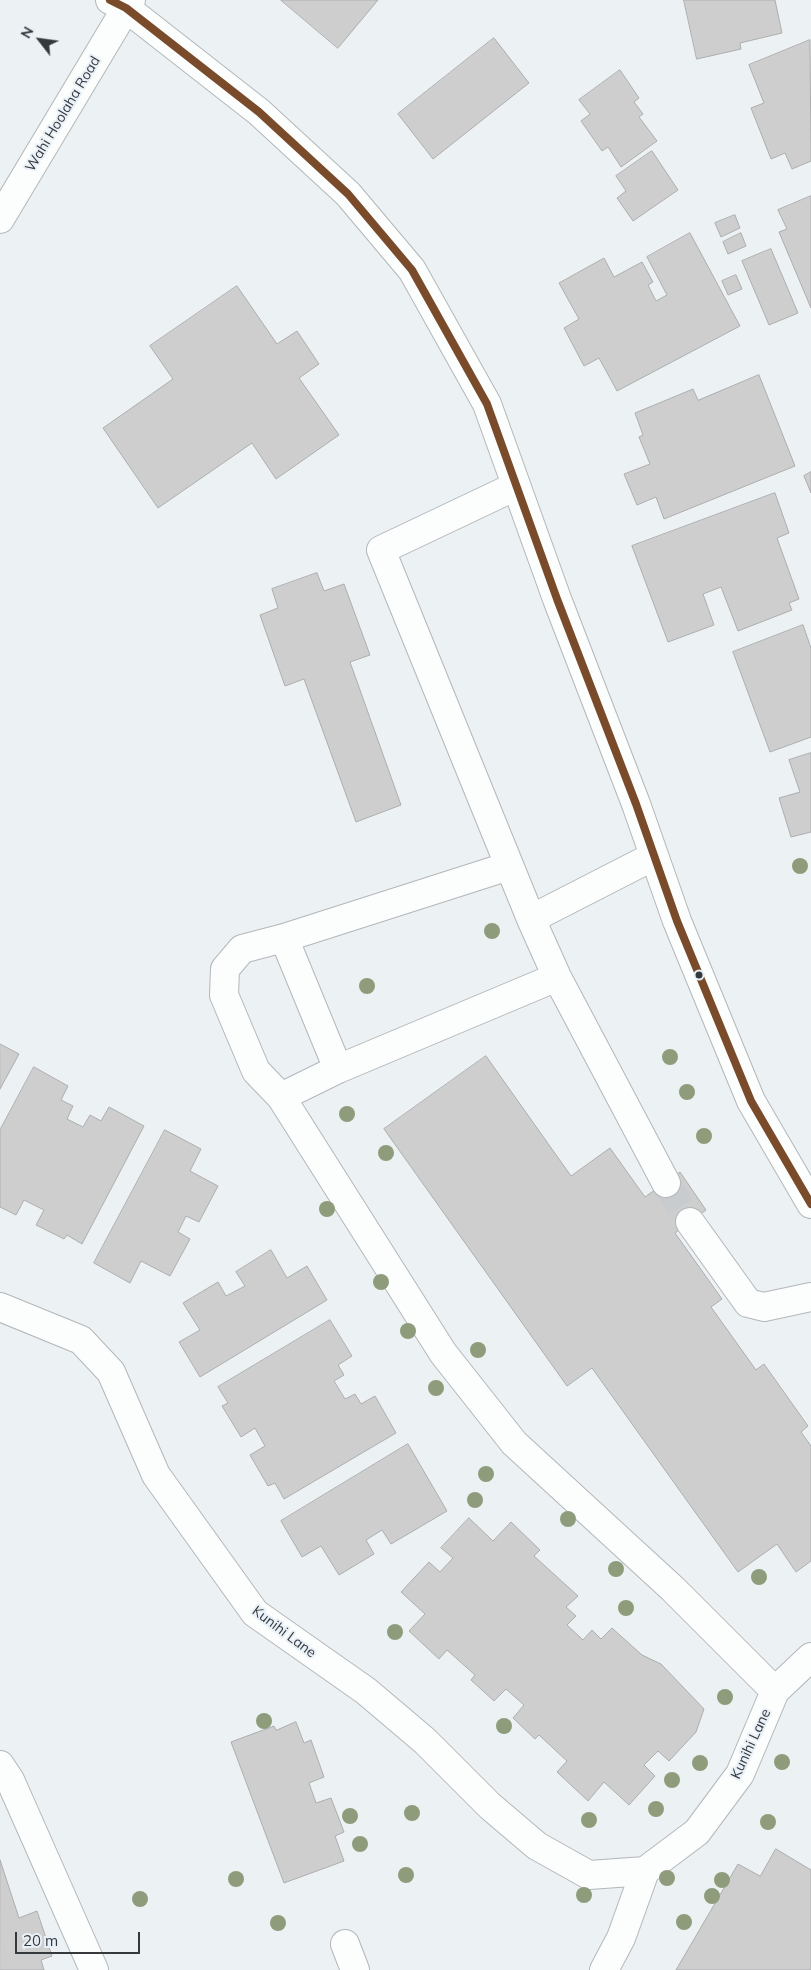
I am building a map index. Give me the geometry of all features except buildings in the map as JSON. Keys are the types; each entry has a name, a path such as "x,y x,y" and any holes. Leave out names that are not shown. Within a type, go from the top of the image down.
{"street":[{"name":"Wahi Hoolaha Road","path":"0,219 122,3"},
{"path":"122,3 259,112 348,194 412,270 487,404 654,856 676,921 751,1101 811,1204"},
{"path":"516,486 381,550 509,866 557,977 666,1183"},
{"path":"531,918 654,856"},
{"path":"509,866 284,938 242,949 225,969 224,995 256,1071 281,1097 443,1354 514,1443 673,1589 776,1690"},
{"path":"284,938 338,1068"},
{"path":"281,1097 338,1068 557,977"},
{"path":"690,1222 748,1303 764,1307 811,1297"},
{"name":"Kunihi Lane","path":"0,1307 81,1340 111,1372 156,1475 255,1613 366,1691 425,1741 490,1806 537,1846 589,1875 645,1871 697,1832 740,1774 776,1690 811,1656"},
{"path":"0,1765 10,1780 94,1970"},
{"path":"604,1970 621,1938 645,1871"},
{"path":"345,1944 355,1970"}],"tunnel":[{"path":"666,1183 690,1222"}],"transit line":[{"path":"110,0 126,8 259,112 348,194 412,270 487,404 557,599 636,804 677,921 751,1101 811,1204"}]}
